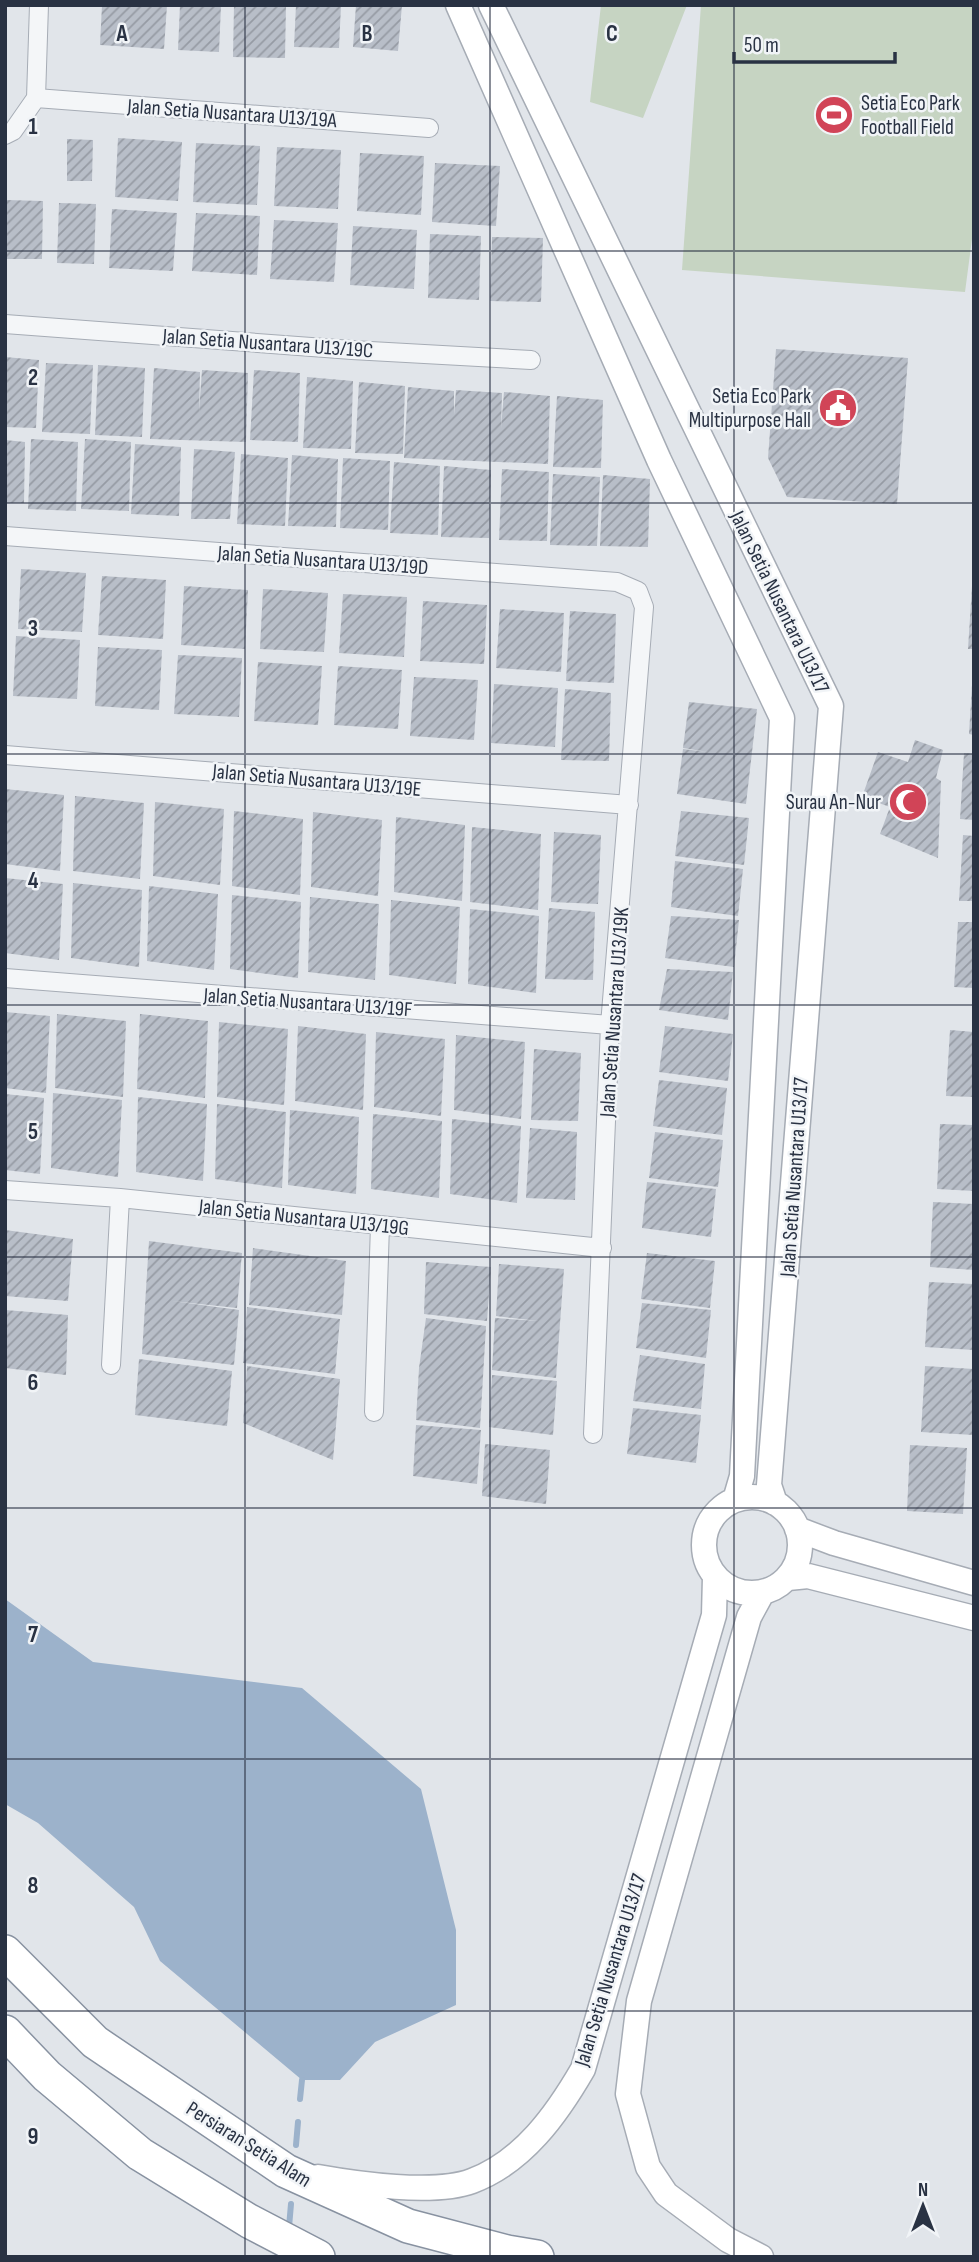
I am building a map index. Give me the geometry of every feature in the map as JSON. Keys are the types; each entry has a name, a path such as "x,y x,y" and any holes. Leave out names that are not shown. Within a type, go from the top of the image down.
{"highway":[{"name":"Persiaran Setia Alam","path":"5,1952 94,2042 286,2171 408,2226 507,2252 537,2257"},
{"path":"5,2032 47,2076 140,2154 249,2221 318,2257"}],"main road":[{"name":"Jalan Setia Nusantara U13/17","path":"458,5 659,460 782,718 742,1476 735,1500"},
{"name":"Jalan Setia Nusantara U13/17","path":"491,5 831,706 769,1485 775,1503"},
{"path":"762,1498 775,1503 792,1518 797,1529 799,1554 788,1578 776,1587 749,1594 736,1591 724,1586 707,1563 703,1549 705,1533 711,1519 735,1500 762,1498"},
{"path":"797,1529 834,1543 974,1583"},
{"path":"788,1578 808,1576 974,1618"},
{"name":"Jalan Setia Nusantara U13/17","path":"286,2171 337,2180 430,2188 471,2181 506,2162 530,2143 566,2097 583,2069 715,1615 715,1577"},
{"name":"Jalan Setia Nusantara U13/17","path":"761,2257 728,2240 666,2194 648,2167 628,2094 639,2001 750,1617 762,1592"}],"street":[{"path":"5,135 13,131 36,98 39,5"},
{"name":"Jalan Setia Nusantara U13/19A","path":"36,98 429,128"},
{"name":"Jalan Setia Nusantara U13/19C","path":"5,324 352,350 531,359"},
{"name":"Jalan Setia Nusantara U13/19D","path":"5,536 617,582 638,591"},
{"name":"Jalan Setia Nusantara U13/19K","path":"593,1434 610,1025 644,607 638,591"},
{"name":"Jalan Setia Nusantara U13/19E","path":"5,755 629,805"},
{"name":"Jalan Setia Nusantara U13/19F","path":"5,978 610,1025"},
{"name":"Jalan Setia Nusantara U13/19G","path":"5,1190 120,1198 602,1248"},
{"path":"111,1365 120,1198"},
{"path":"374,1412 380,1226"}],"green space":[{"path":"601,5 687,5 643,118 590,102"},
{"name":"Setia Eco Park Football Field","path":"701,5 974,5 974,224 965,292 682,270"}],"water":[{"path":"5,1599 93,1662 302,1688 421,1789 456,1930 456,2005 375,2042 340,2080 302,2080 160,1961 134,1907 38,1823 5,1804"}],"building":[{"path":"102,5 167,5 164,49 100,45"},
{"path":"180,5 221,5 219,52 178,50"},
{"path":"234,5 286,5 285,58 233,57"},
{"path":"296,5 341,5 339,48 294,47"},
{"path":"356,5 402,5 398,51 353,47"},
{"path":"118,138 182,142 178,201 115,197"},
{"path":"67,139 93,140 92,181 67,181"},
{"path":"196,143 260,146 257,205 193,202"},
{"path":"277,147 341,150 338,209 274,206"},
{"path":"360,153 424,156 421,215 357,211"},
{"path":"435,163 500,166 496,226 432,222"},
{"path":"6,200 43,201 42,259 5,259"},
{"path":"59,203 96,204 94,264 57,263"},
{"path":"112,209 177,213 173,271 109,268"},
{"path":"196,213 260,216 257,275 192,271"},
{"path":"274,220 338,223 334,282 270,279"},
{"path":"353,226 417,230 414,289 350,285"},
{"path":"430,234 481,236 479,300 428,298"},
{"path":"492,237 543,238 541,302 490,301"},
{"name":"Setia Eco Park Multipurpose Hall","path":"776,349 908,358 897,504 787,497 768,458"},
{"path":"5,357 39,360 36,428 5,427"},
{"path":"46,363 93,365 90,434 42,432"},
{"path":"98,365 145,368 142,437 95,435"},
{"path":"154,368 200,372 199,412 202,370 248,373 246,442 150,439"},
{"path":"254,370 300,373 298,442 250,440"},
{"path":"307,377 353,381 351,449 303,448"},
{"path":"359,382 405,386 403,454 355,453"},
{"path":"408,387 454,391 454,415 456,390 502,393 501,428 504,392 550,396 548,464 404,458"},
{"path":"557,396 603,400 601,468 553,467"},
{"path":"31,439 78,442 76,511 28,509"},
{"path":"85,439 131,442 129,511 81,509"},
{"path":"5,440 25,442 24,503 5,503"},
{"path":"135,444 181,447 179,516 131,514"},
{"path":"194,449 235,452 230,519 191,519"},
{"path":"241,454 288,458 285,526 237,524"},
{"path":"292,455 338,459 336,527 288,526"},
{"path":"343,458 390,461 388,530 340,528"},
{"path":"394,462 440,466 438,535 390,533"},
{"path":"444,466 491,470 489,538 441,537"},
{"path":"502,469 549,472 547,541 499,540"},
{"path":"553,474 600,477 597,546 550,545"},
{"path":"603,475 650,479 648,547 600,546"},
{"path":"21,569 86,573 82,632 18,629"},
{"path":"102,576 166,580 163,639 98,635"},
{"path":"184,586 248,590 245,649 181,645"},
{"path":"972,586 974,649 968,649"},
{"path":"263,589 328,593 324,652 260,649"},
{"path":"343,594 407,597 404,657 339,653"},
{"path":"423,601 487,605 484,664 420,661"},
{"path":"500,609 564,613 561,672 496,668"},
{"path":"570,611 616,614 614,683 566,681"},
{"path":"16,636 80,640 77,699 13,696"},
{"path":"98,647 162,650 159,710 95,706"},
{"path":"178,655 242,658 239,717 174,714"},
{"path":"258,662 322,666 318,725 254,721"},
{"path":"338,666 402,670 398,729 334,725"},
{"path":"414,677 478,680 474,740 410,736"},
{"path":"494,684 558,688 555,747 491,743"},
{"path":"974,685 974,735 969,734"},
{"path":"565,689 611,693 609,761 561,760"},
{"path":"689,702 757,709 746,804 677,794 683,749 708,752 683,748"},
{"name":"Surau An-Nur","path":"915,740 943,750 936,778 941,781 938,858 880,834 890,807 862,797 878,752 908,762"},
{"path":"964,753 974,754 974,820 960,819"},
{"path":"5,789 64,795 60,871 5,864"},
{"path":"75,796 144,803 140,879 73,871"},
{"path":"155,802 224,809 220,885 153,876"},
{"path":"234,811 303,819 300,895 232,886"},
{"path":"681,811 749,818 744,865 675,856"},
{"path":"313,812 382,820 378,896 311,887"},
{"path":"396,817 465,825 462,901 394,892"},
{"path":"472,827 541,834 538,910 470,902"},
{"path":"554,832 601,835 598,904 551,902"},
{"path":"963,835 974,836 974,901 959,901"},
{"path":"675,861 743,869 738,916 671,907"},
{"path":"5,878 63,884 59,960 5,953"},
{"path":"73,883 142,890 139,967 71,958"},
{"path":"149,886 218,894 214,970 147,961"},
{"path":"232,895 301,902 298,978 230,969"},
{"path":"310,897 379,904 375,980 308,972"},
{"path":"391,900 460,907 456,984 389,975"},
{"path":"549,908 595,912 593,980 545,979"},
{"path":"470,909 539,916 536,993 468,984"},
{"path":"671,916 739,920 734,967 665,958"},
{"path":"958,922 974,922 974,988 954,987"},
{"path":"667,969 733,972 728,1020 659,1010"},
{"path":"5,1012 50,1016 46,1093 5,1088"},
{"path":"57,1014 126,1021 123,1097 55,1088"},
{"path":"140,1014 208,1021 205,1098 137,1089"},
{"path":"219,1022 288,1029 284,1105 217,1097"},
{"path":"298,1026 366,1034 363,1110 295,1101"},
{"path":"665,1026 733,1034 728,1081 659,1072"},
{"path":"950,1030 974,1032 974,1097 946,1096"},
{"path":"376,1032 445,1039 441,1116 374,1107"},
{"path":"456,1035 525,1042 521,1119 454,1110"},
{"path":"534,1049 581,1053 578,1121 531,1120"},
{"path":"659,1080 727,1088 722,1135 653,1126"},
{"path":"53,1093 122,1100 118,1177 51,1168"},
{"path":"5,1094 44,1098 40,1174 5,1170"},
{"path":"138,1097 207,1104 203,1181 136,1172"},
{"path":"217,1104 286,1112 282,1188 215,1179"},
{"path":"290,1110 359,1117 356,1194 288,1185"},
{"path":"373,1114 442,1121 439,1198 371,1189"},
{"path":"452,1119 521,1126 517,1203 450,1194"},
{"path":"940,1124 974,1125 974,1191 937,1189"},
{"path":"530,1128 577,1132 575,1200 526,1198"},
{"path":"655,1132 723,1140 718,1187 649,1178"},
{"path":"647,1182 716,1189 711,1237 642,1228"},
{"path":"933,1202 974,1204 974,1270 930,1267"},
{"path":"5,1230 73,1239 68,1301 5,1296"},
{"path":"149,1241 242,1253 237,1308 172,1301 239,1310 234,1365 142,1354"},
{"path":"253,1248 346,1261 342,1315 249,1305"},
{"path":"647,1253 715,1261 710,1308 641,1299"},
{"path":"426,1262 491,1267 487,1321 424,1314"},
{"path":"499,1264 564,1269 556,1378 492,1370 495,1318 539,1321 496,1316"},
{"path":"929,1282 974,1284 974,1350 925,1347"},
{"path":"642,1303 711,1310 706,1358 636,1348"},
{"path":"247,1307 340,1319 335,1374 243,1363"},
{"path":"5,1310 68,1315 66,1375 5,1368"},
{"path":"426,1318 486,1326 480,1428 416,1420"},
{"path":"640,1355 705,1364 701,1409 633,1401"},
{"path":"139,1359 232,1371 227,1426 135,1415"},
{"path":"247,1366 340,1379 333,1460 243,1423"},
{"path":"925,1366 974,1369 974,1435 921,1432"},
{"path":"492,1375 557,1381 553,1435 489,1427"},
{"path":"633,1408 701,1415 696,1463 627,1454"},
{"path":"416,1425 481,1430 477,1484 413,1476"},
{"path":"485,1444 550,1450 546,1504 482,1496"},
{"path":"910,1445 967,1448 963,1514 907,1511"}],"waterway":[{"path":"300,2099 302,2080"},
{"path":"296,2145 298,2122"},
{"path":"289,2227 291,2204"}],"place":[{"name":"Setia Eco Park Football Field","path":"834,115"},
{"name":"Setia Eco Park Multipurpose Hall","path":"838,408"},
{"name":"Surau An-Nur","path":"908,802"}]}
